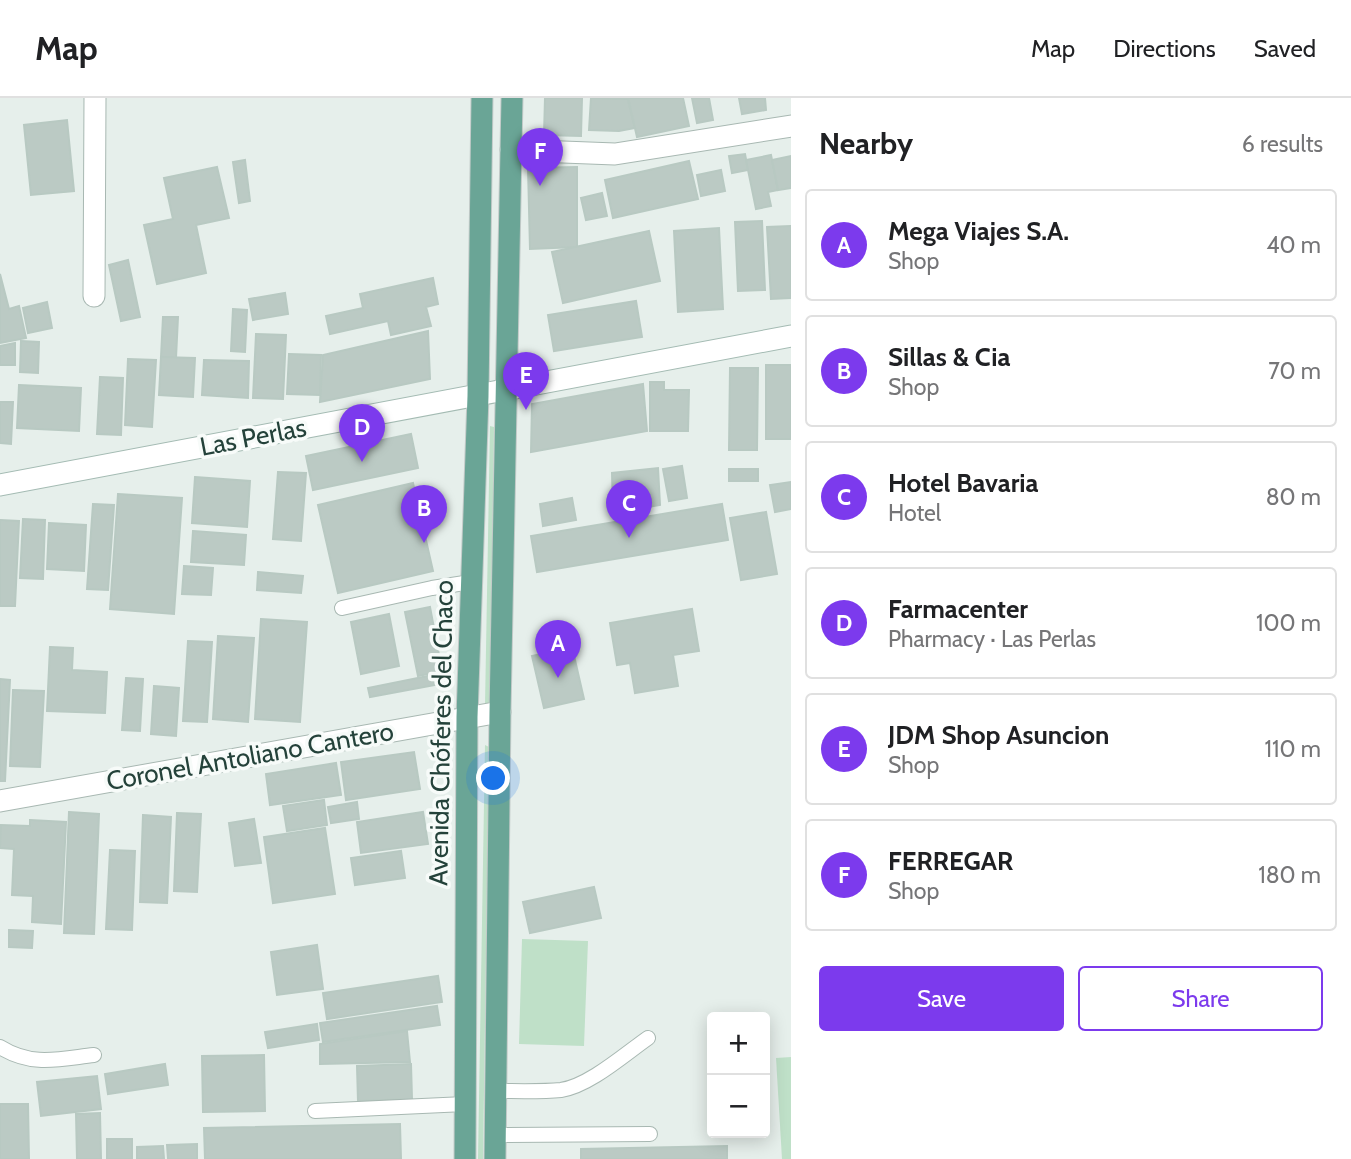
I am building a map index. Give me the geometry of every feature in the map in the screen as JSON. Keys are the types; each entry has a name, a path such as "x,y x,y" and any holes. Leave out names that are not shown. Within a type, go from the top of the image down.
{"main road":[{"name":"Avenida Chóferes del Chaco","path":"465,1159 467,717 478,396 482,98"},
{"path":"495,1159 500,712 512,98"}],"street":[{"path":"94,296 95,98"},
{"path":"511,150 615,154 791,126"},
{"name":"Las Perlas","path":"0,485 791,336"},
{"name":"Coronel Antoliano Cantero","path":"0,801 500,712"}],"lane":[{"path":"342,608 471,582"},
{"path":"495,1091 561,1090 578,1085 648,1038"},
{"path":"0,1047 40,1061 94,1055"},
{"path":"315,1111 465,1104"},
{"path":"495,1135 650,1133"}],"green space":[{"path":"490,426 494,427 490,706 485,706"},
{"path":"485,745 489,747 483,1159 478,1159"},
{"path":"522,939 588,941 584,1046 519,1044"},
{"path":"791,1057 791,1159 782,1159 776,1058"}],"building":[{"path":"545,98 582,98 581,136 544,135"},
{"path":"591,98 628,99 635,128 619,131 589,130"},
{"path":"628,98 683,98 689,126 637,137"},
{"path":"692,98 709,98 713,120 697,123"},
{"path":"739,98 765,98 766,110 742,114"},
{"path":"67,120 74,191 31,195 24,125"},
{"path":"745,154 748,170 732,173 729,156"},
{"path":"771,155 778,190 768,192 771,206 756,209 746,160"},
{"path":"791,156 791,188 778,190 772,160"},
{"path":"245,160 250,201 239,203 233,162"},
{"path":"689,161 698,199 613,218 605,180"},
{"path":"217,167 229,218 196,225 206,273 157,284 144,225 173,219 164,178"},
{"path":"577,167 577,247 530,249 528,168"},
{"path":"721,170 725,191 701,196 697,175"},
{"path":"602,193 607,216 586,220 581,198"},
{"path":"762,221 765,290 738,291 735,222"},
{"path":"791,226 791,298 771,299 767,227"},
{"path":"719,228 723,309 678,312 674,231"},
{"path":"649,231 660,281 563,303 552,252"},
{"path":"128,260 140,317 121,321 109,265"},
{"path":"0,274 9,309 19,306 26,338 0,343"},
{"path":"433,278 438,304 426,307 431,326 391,335 388,321 330,334 326,316 363,308 360,294"},
{"path":"285,293 288,314 253,320 249,299"},
{"path":"636,301 642,337 554,351 548,315"},
{"path":"47,302 52,328 28,333 23,308"},
{"path":"233,309 247,310 245,352 231,351"},
{"path":"163,317 178,317 176,358 161,357"},
{"path":"428,331 430,379 320,402 323,355"},
{"path":"256,334 286,335 283,399 253,398"},
{"path":"21,341 39,342 38,373 20,372"},
{"path":"15,343 15,365 0,365 0,346"},
{"path":"289,354 321,355 320,395 287,394"},
{"path":"161,357 195,358 193,397 159,395"},
{"path":"128,359 156,360 152,427 125,425"},
{"path":"204,360 249,361 248,398 202,395"},
{"path":"766,365 791,365 791,439 766,439"},
{"path":"730,368 758,368 757,450 729,450"},
{"path":"100,377 123,378 121,435 97,434"},
{"path":"650,382 664,382 664,390 689,390 688,431 650,431"},
{"path":"643,384 647,431 531,452 532,404"},
{"path":"19,385 81,388 79,431 17,428"},
{"path":"0,402 13,402 11,444 0,443"},
{"path":"411,434 418,468 313,490 306,456"},
{"path":"682,466 687,498 669,501 663,469"},
{"path":"658,468 660,505 613,513 612,473"},
{"path":"729,469 758,469 758,481 729,481"},
{"path":"278,472 306,473 301,541 273,539"},
{"path":"195,477 250,481 247,527 192,523"},
{"path":"791,482 791,509 775,512 770,485"},
{"path":"413,483 433,571 338,593 318,505"},
{"path":"118,494 182,498 174,614 110,609"},
{"path":"572,498 576,520 543,526 540,504"},
{"path":"93,504 114,505 108,590 87,589"},
{"path":"722,504 728,540 537,572 531,536"},
{"path":"766,512 777,574 741,580 730,518"},
{"path":"23,519 45,520 43,579 20,578"},
{"path":"0,520 19,521 15,606 0,606"},
{"path":"49,523 86,525 84,571 47,569"},
{"path":"193,531 246,535 244,565 191,562"},
{"path":"184,566 213,568 211,595 182,594"},
{"path":"258,572 303,576 301,593 257,590"},
{"path":"430,607 442,671 418,676 405,612"},
{"path":"692,609 699,651 673,655 678,686 635,693 630,663 617,665 610,623"},
{"path":"389,614 399,666 361,674 351,622"},
{"path":"261,619 307,622 300,722 255,719"},
{"path":"218,636 254,638 248,722 213,719"},
{"path":"188,641 212,642 207,722 183,721"},
{"path":"50,647 73,648 72,670 107,672 105,713 47,711"},
{"path":"572,647 584,699 544,708 532,656"},
{"path":"433,675 435,685 370,697 368,688"},
{"path":"126,678 143,679 140,731 122,730"},
{"path":"0,679 10,680 5,781 0,781"},
{"path":"154,686 179,688 176,736 151,734"},
{"path":"13,690 44,691 40,767 10,766"},
{"path":"414,752 420,789 346,800 341,762"},
{"path":"336,763 341,795 270,805 266,774"},
{"path":"324,800 327,825 287,831 283,806"},
{"path":"357,802 359,819 331,823 328,807"},
{"path":"69,812 99,814 94,934 64,933"},
{"path":"423,812 428,844 361,853 357,822"},
{"path":"177,813 201,814 197,892 174,891"},
{"path":"143,815 171,817 167,903 140,902"},
{"path":"254,819 261,863 235,866 229,823"},
{"path":"30,820 66,822 61,924 32,922 33,896 12,895 14,849 0,848 1,825 30,826"},
{"path":"325,828 335,894 273,903 264,837"},
{"path":"110,850 135,851 132,930 106,929"},
{"path":"401,851 405,878 355,885 351,858"},
{"path":"594,887 601,918 530,933 523,902"},
{"path":"9,930 33,931 32,948 9,947"},
{"path":"317,945 323,989 277,995 271,952"},
{"path":"438,976 442,1002 327,1019 323,993"},
{"path":"437,1006 440,1025 323,1042 320,1023"},
{"path":"317,1024 319,1040 268,1048 265,1032"},
{"path":"407,1031 410,1062 320,1064 320,1044"},
{"path":"264,1055 265,1111 203,1112 202,1056"},
{"path":"165,1064 168,1085 108,1094 105,1074"},
{"path":"411,1064 412,1099 358,1101 357,1066"},
{"path":"97,1076 101,1109 41,1116 37,1082"},
{"path":"0,1104 28,1104 29,1159 0,1159"},
{"path":"100,1113 101,1159 77,1159 76,1114"},
{"path":"400,1124 401,1159 205,1159 204,1128"},
{"path":"107,1139 132,1139 132,1159 107,1159"},
{"path":"197,1144 197,1159 168,1159 167,1145"},
{"path":"163,1146 164,1159 137,1159 137,1147"},
{"path":"727,1146 727,1159 581,1159 581,1149"}],"place":[{"name":"FERREGAR","path":"540,186"},
{"name":"JDM Shop Asuncion","path":"526,410"},
{"name":"Farmacenter","path":"362,462"},
{"name":"Hotel Bavaria","path":"629,538"},
{"name":"Sillas & Cia","path":"424,543"},
{"name":"Mega Viajes S.A.","path":"558,678"}]}
